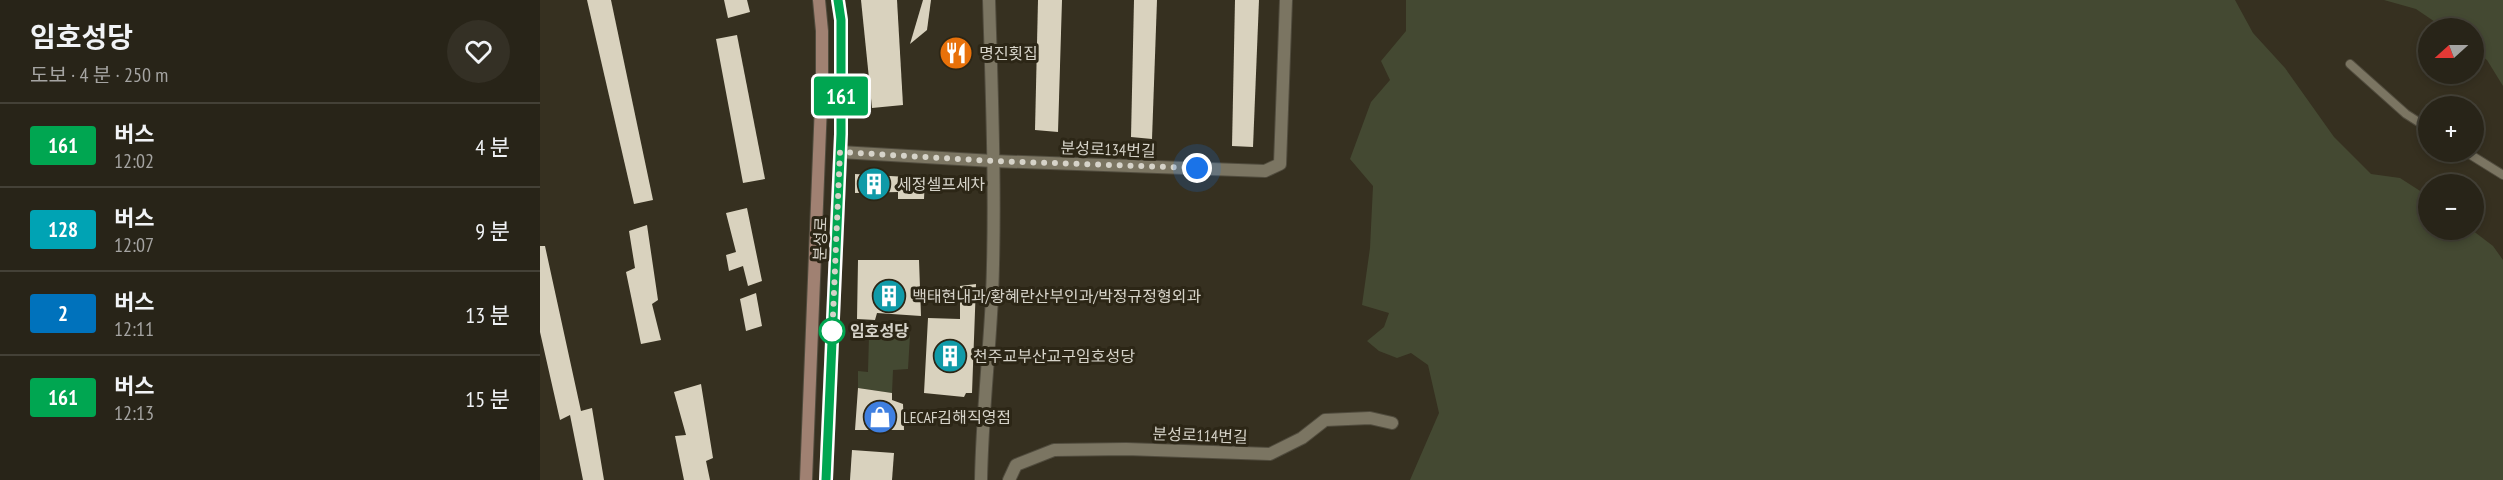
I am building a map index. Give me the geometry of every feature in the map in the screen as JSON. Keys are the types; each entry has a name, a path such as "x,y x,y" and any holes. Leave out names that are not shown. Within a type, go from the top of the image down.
{"main road":[{"name":"분성로","path":"806,480 822,79 822,31 819,0"},
{"name":"분성로","path":"826,480 840,152 841,20 838,0"}],"street":[{"path":"981,480 982,416 992,298 993,161 989,0"},
{"name":"분성로134번길","path":"840,152 993,161 1265,171 1280,164 1286,0"},
{"name":"분성로114번길","path":"1009,480 1016,465 1054,450 1126,449 1270,454 1302,438 1325,420 1370,417 1392,423"}],"lane":[{"path":"2350,64 2406,114 2418,122"},
{"path":"2482,162 2503,175"}],"green space":[{"path":"1406,0 2235,0 2253,33 2285,68 2334,137 2371,174 2400,178 2418,190 2418,240 2484,239 2493,246 2503,260 2503,480 1410,480 1439,413 1428,365 1411,353 1397,358 1379,351 1367,341 1384,327 1389,313 1362,305 1370,248 1373,186 1350,159 1371,102 1390,80 1381,61 1406,31"},
{"path":"2384,0 2503,0 2503,86 2484,58 2484,18 2429,18 2416,9"},
{"path":"869,335 910,335 908,369 893,370 892,393 858,388 858,371 868,372"}],"building":[{"path":"587,0 611,0 653,200 634,204"},
{"path":"724,0 747,0 750,12 728,18"},
{"path":"861,0 897,0 903,105 872,108"},
{"path":"923,0 931,0 927,30 910,44"},
{"path":"1038,0 1062,0 1058,132 1035,130"},
{"path":"1134,0 1157,0 1152,139 1131,137"},
{"path":"1235,0 1259,0 1253,147 1232,146"},
{"path":"737,35 765,179 743,183 716,39"},
{"path":"855,174 925,178 924,199 898,199 898,192 855,193"},
{"path":"747,208 762,281 748,286 743,266 729,271 726,255 736,252 726,213"},
{"path":"647,225 658,300 652,304 661,340 641,344 626,272 635,268 629,231"},
{"path":"540,246 545,246 581,411 592,408 604,480 583,480 570,415 560,420 540,332"},
{"name":"백태현내과/황혜란산부인과/박정규정형외과","path":"858,260 919,260 921,316 877,313 875,320 857,319"},
{"name":"천주교부산교구임호성당","path":"976,284 972,393 966,393 964,397 924,393 928,318 960,319 960,286"},
{"path":"756,293 762,326 746,331 740,299"},
{"path":"701,384 713,458 706,461 710,480 684,480 675,436 686,435 674,392"},
{"name":"LECAF김해직영점","path":"858,388 892,393 892,400 903,404 904,430 855,430"},
{"path":"852,450 894,453 892,480 850,480"}],"bus line":[{"name":"161","path":"826,480 841,134 841,20 838,0"}],"place":[{"name":"명진횟집","path":"956,53"},
{"name":"세정셀프세차","path":"874,184"},
{"name":"백태현내과/황혜란산부인과/박정규정형외과","path":"889,296"},
{"name":"임호성당","path":"832,331"},
{"name":"천주교부산교구임호성당","path":"950,356"},
{"name":"LECAF김해직영점","path":"880,417"}],"route":[{"path":"832,331 832,339 840,152 993,161 1197,168"}]}
